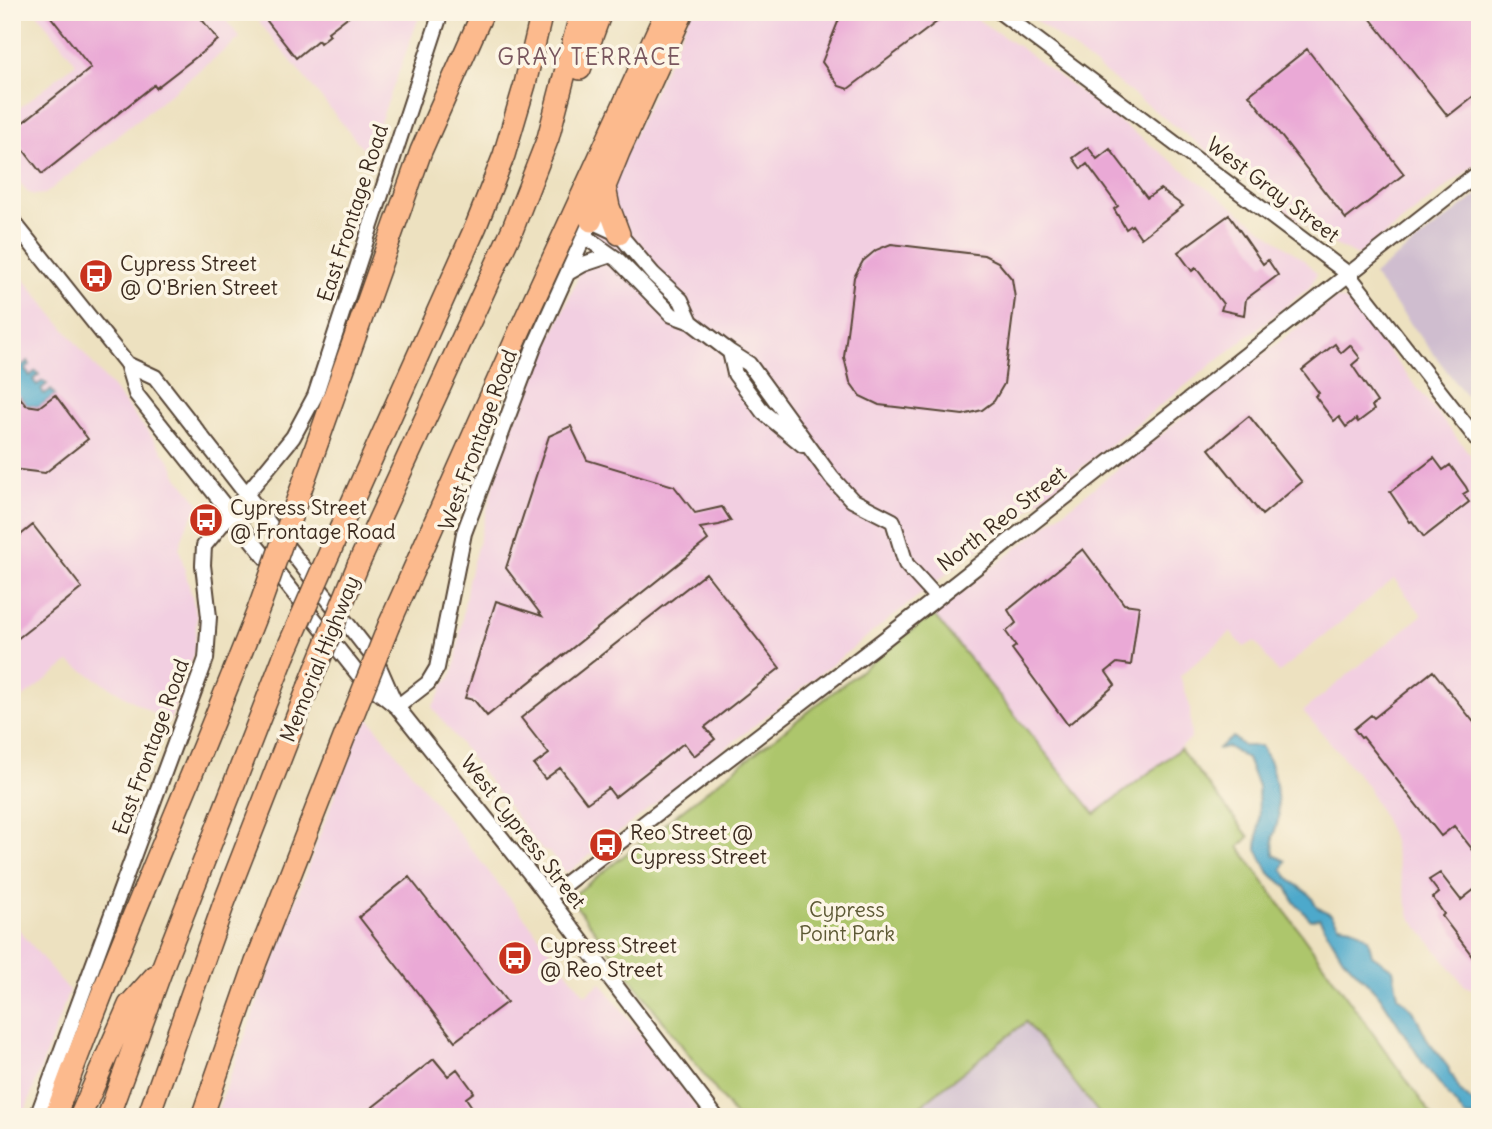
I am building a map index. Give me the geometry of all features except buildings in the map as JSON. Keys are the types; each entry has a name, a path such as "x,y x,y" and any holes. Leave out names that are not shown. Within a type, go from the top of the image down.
{"highway":[{"path":"55,1117 117,952 207,741 260,605 421,151 483,12"},
{"name":"Memorial Highway","path":"108,1117 163,966 284,656 476,226 499,167 525,84 542,12"},
{"name":"Memorial Highway","path":"148,1117 224,903 358,565 513,228 548,138 581,12"},
{"path":"548,138 575,80 601,12"},
{"path":"202,1117 256,962 389,625 500,374 666,12"},
{"path":"587,229 683,12"},
{"path":"605,187 619,234"},
{"name":"Memorial Highway","path":"79,1117 129,1005 163,966"}],"street":[{"name":"West Gray Street","path":"1000,12 1348,273 1480,443"},
{"name":"East Frontage Road","path":"37,1117 206,659 209,617 202,555 208,539 293,437 314,396 439,13"},
{"name":"North Reo Street","path":"548,897 937,598 1480,171"},
{"name":"West Cypress Street","path":"15,228 127,365 136,394 361,678 397,707 548,897 716,1117"},
{"path":"587,229 619,234 653,274 681,300 691,322"},
{"path":"587,229 666,310 691,322 730,352 735,374 763,412 819,458 832,478 852,499 893,522 906,564 937,598"},
{"name":"West Frontage Road","path":"397,707 428,683 437,668 464,533 534,346 587,229"},
{"path":"568,273 584,264 611,255"},
{"name":"West Cypress Street","path":"127,365 155,377 377,662 397,707"}],"shaded area":[{"path":"36,12 220,12 240,38 45,194 34,195 27,192 12,172 12,114 76,63"},
{"path":"251,12 416,12 419,17 368,155"},
{"path":"691,12 980,12 978,20 1024,50 1305,261 1317,274 1309,288 570,871 564,872 549,852 542,850 432,707 455,666 468,581 507,436 575,284 617,171"},
{"path":"1025,12 1315,12 1319,17 1325,12 1480,12 1480,161 1357,256 1322,238"},
{"path":"1480,193 1480,414 1373,275"},
{"path":"12,264 152,437 173,465 177,476 200,504 186,527 179,548 197,616 194,653 169,723 69,662 12,706"},
{"path":"1335,298 1349,302 1480,467 1480,992 1465,986 1410,917 1391,834 1367,785 1303,711 1422,615 1394,579 1278,673 1255,641 1244,647 1231,632 1180,676 1190,706 1191,739 1096,814 933,614"},
{"path":"365,713 585,995 601,983 705,1117 215,1117"},
{"path":"12,921 69,991 23,1117 12,1117"},
{"path":"1026,1022 1102,1117 911,1117 932,1096"}],"green space":[{"name":"Cypress Point Park","path":"933,614 1095,814 1180,749 1249,837 1239,847 1433,1117 1102,1117 1026,1022 906,1117 736,1117 570,898"}],"water":[{"path":"28,361 30,365 25,370 30,376 36,371 39,375 33,380 37,385 43,381 47,384 41,389 44,394 51,390 55,395 39,407 26,405 20,397 15,396 18,369"},
{"path":"1233,737 1243,746 1261,746 1270,763 1276,784 1279,818 1273,837 1274,855 1286,861 1282,869 1291,881 1309,894 1318,908 1331,914 1339,925 1352,927 1368,938 1372,955 1393,969 1398,996 1413,1010 1428,1041 1448,1067 1460,1091 1480,1109 1480,1117 1465,1116 1423,1063 1380,996 1343,958 1319,918 1311,920 1294,902 1287,887 1269,873 1257,849 1258,786 1247,759 1228,747 1217,749"}],"place":[{"name":"Cypress Street @ O'Brien Street","path":"96,276"},
{"name":"Cypress Street @ Frontage Road","path":"206,520"},
{"name":"Reo Street @ Cypress Street","path":"606,845"},
{"name":"Cypress Street @ Reo Street","path":"515,958"}],"district":[{"name":"GRAY TERRACE","path":"590,57"}]}
